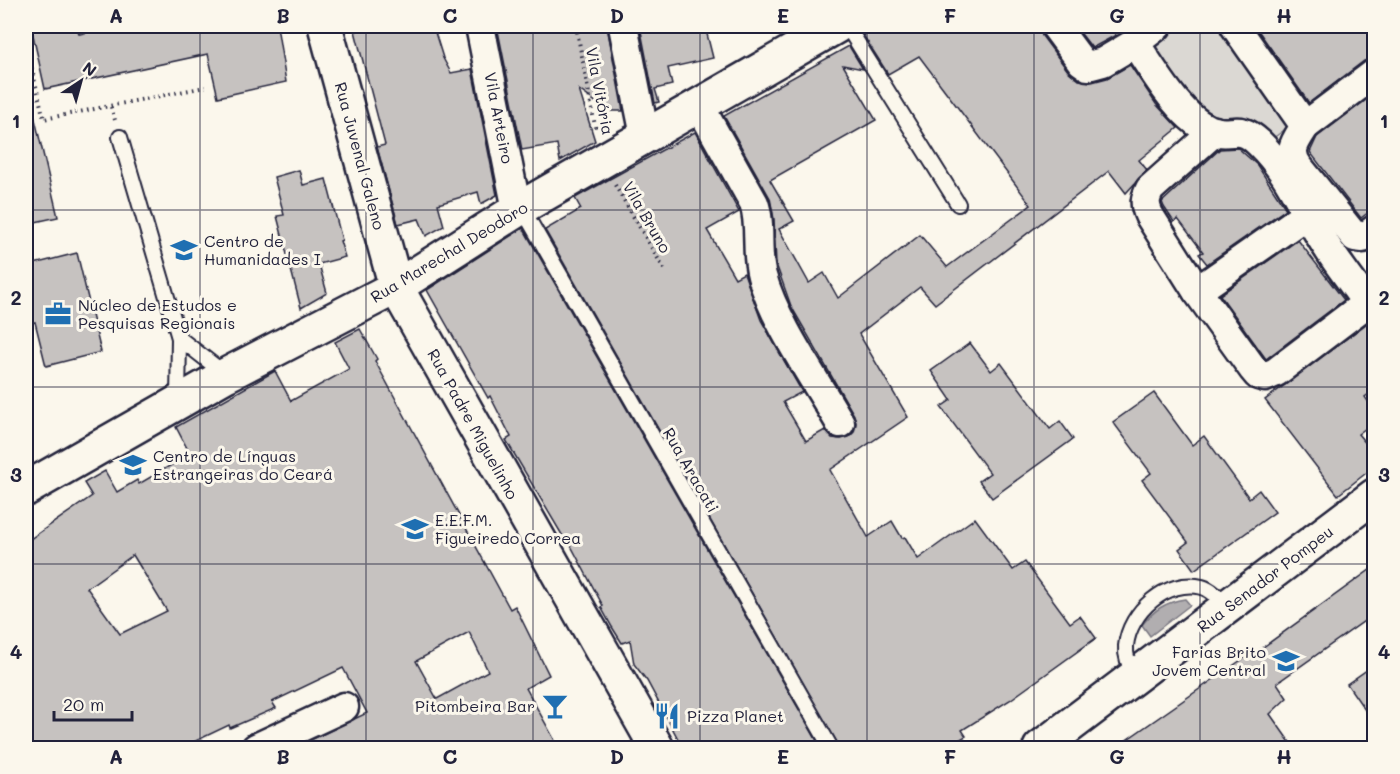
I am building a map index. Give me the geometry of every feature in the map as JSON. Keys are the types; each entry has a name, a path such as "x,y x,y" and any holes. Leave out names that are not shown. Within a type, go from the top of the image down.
{"street":[{"name":"Rua Juvenal Galeno","path":"324,26 396,287"},
{"name":"Vila Arteiro","path":"480,26 519,209"},
{"path":"623,26 645,136"},
{"name":"Rua Marechal Deodoro","path":"26,489 226,375 396,287 519,209 606,169 645,136 837,26"},
{"path":"1055,26 1088,66 1103,62 1157,26"},
{"path":"1235,26 1305,126"},
{"path":"1134,43 1183,110 1197,123 1215,131 1244,132 1260,144 1297,191 1322,240 1371,300 1276,372 1265,377 1258,375 1253,369 1197,291 1144,205 1150,189 1215,131"},
{"path":"1374,74 1305,126 1293,148 1292,157 1355,237 1363,238 1374,230"},
{"path":"699,105 754,202 757,213 761,274 770,298 840,423"},
{"path":"1197,291 1307,214"},
{"name":"Rua Padre Miguelinho","path":"396,287 657,748"},
{"name":"Rua Senador Pompeu","path":"1040,748 1374,496"},
{"path":"256,748 344,707"}],"lane":[{"path":"847,26 958,204"},
{"path":"120,137 180,339 178,402"},
{"name":"Rua Aracati","path":"519,209 831,748"},
{"path":"180,339 226,375"},
{"path":"1135,677 1126,659 1129,634 1141,611 1162,592 1176,588 1203,587 1227,607"}],"path":[{"name":"Vila Vitória","path":"576,26 606,169"},
{"path":"26,45 44,119 205,87"},
{"path":"26,75 32,73"},
{"name":"Vila Bruno","path":"606,169 664,269"}],"shaded area":[{"path":"1181,26 1222,26 1295,122 1272,139 1211,122 1152,48"},
{"path":"1185,599 1190,605 1150,636 1142,625 1146,620 1166,605"}],"building":[{"path":"31,26 77,26 79,34 117,26 277,26 286,82 218,97 208,54 45,89"},
{"path":"356,26 433,26 443,58 451,73 472,69 497,195 481,204 478,192 438,204 444,226 426,236 419,219 398,224 377,147 385,145 355,31 357,31"},
{"path":"497,26 607,26 623,111 608,111 579,90 595,141 560,161 557,144 522,150"},
{"path":"640,26 705,26 713,58 668,68 672,85 655,89 659,102 655,103"},
{"path":"879,26 1039,26 1042,36 1068,71 1079,80 1092,82 1107,78 1130,65 1156,104 1178,128 1139,160 1147,170 1126,193 1109,171 935,304 920,287 859,334 908,417 830,470 868,537 892,521 918,559 975,518 1013,570 1025,562 1070,623 1080,616 1096,638 1010,700 962,730 966,736 945,748 840,748 545,230 581,209 575,198 695,132 739,212 707,230 735,278 744,273 761,320 802,392 783,402 806,441 825,430 832,438 849,437 854,432 856,423 854,415 791,306 776,264 774,219 770,198 724,116 849,46 863,69 843,65 876,120 770,180 794,221 779,229 809,283 824,273 838,298 920,235 947,267 1031,205 919,56 888,74 863,35"},
{"path":"1075,26 1109,26 1116,35 1092,48"},
{"path":"1255,26 1365,26 1374,39 1374,58 1364,61 1309,103"},
{"path":"1374,94 1374,208 1361,218 1310,152 1317,137"},
{"path":"34,115 58,217 26,224 26,116"},
{"path":"1238,148 1257,165 1286,209 1207,264 1199,254 1203,252 1178,219 1174,222 1162,202 1220,149"},
{"path":"299,170 303,185 326,179 345,257 319,264 327,293 301,308 277,216 284,215 274,177"},
{"path":"523,228 821,748 683,748 647,681 634,664 630,640 622,643 612,627 570,544 568,545 506,440 511,437 490,396 488,398 427,290"},
{"path":"1298,240 1344,300 1266,359 1220,295"},
{"name":"Núcleo de Estudos e Pesquisas Regionais","path":"77,253 101,352 46,366 35,322 26,324 26,304 30,303 26,284 26,266"},
{"path":"1374,318 1374,390 1365,397 1374,410 1374,422 1358,434 1374,453 1374,467 1338,495 1265,400"},
{"path":"360,329 377,359 375,361 510,609 515,606 549,675 526,688 559,748 294,748 367,713 343,668 272,702 276,708 230,728 229,725 181,748 26,748 26,542 92,496 84,483 105,471 117,492 137,480 139,484 190,454 176,427 275,371 291,401 349,369 335,342","holes":["133,555 167,611 120,634 87,588","469,632 488,671 437,699 416,661"]},
{"path":"970,343 991,371 1001,363 1050,429 1060,421 1073,439 992,498 979,481 990,473 941,407 951,400 931,371"},
{"path":"1154,393 1192,445 1204,436 1249,498 1259,490 1275,512 1194,570 1179,549 1188,542 1142,480 1151,473 1113,422"},
{"path":"1374,567 1374,614 1277,683 1287,698 1270,714 1294,748 1115,748 1254,651 1255,653"},
{"path":"1374,665 1374,723 1347,684"}],"place":[{"name":"Centro de Humanidades I","path":"184,250"},
{"name":"Núcleo de Estudos e Pesquisas Regionais","path":"58,314"},
{"name":"Centro de Línguas Estrangeiras do Ceará","path":"133,465"},
{"name":"E.E.F.M. Figueiredo Correa","path":"415,529"},
{"name":"Farias Brito Jovem Central","path":"1286,661"},
{"name":"Pitombeira Bar","path":"555,706"},
{"name":"Pizza Planet","path":"667,716"}]}
